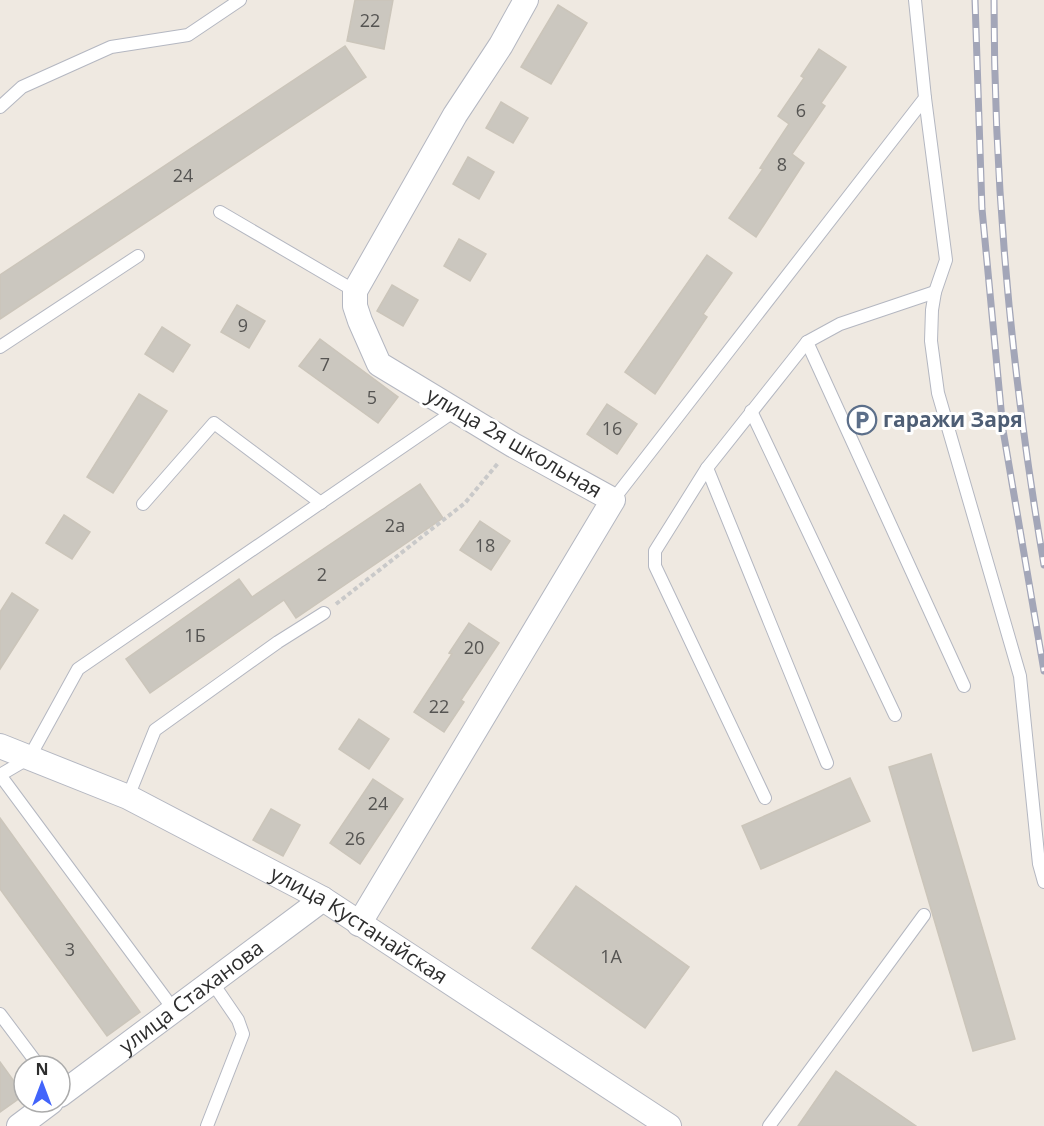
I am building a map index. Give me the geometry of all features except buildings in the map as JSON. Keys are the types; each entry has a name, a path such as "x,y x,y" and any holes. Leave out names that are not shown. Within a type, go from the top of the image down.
{"street":[{"path":"355,291 455,115 501,45 526,0"},
{"name":"улица 2я школьная","path":"355,291 355,306 379,364 513,445 613,500 358,924"},
{"name":"улица Кустанайская","path":"0,746 128,796 323,899 669,1126"},
{"name":"улица Стаханова","path":"72,1086 323,899"},
{"path":"19,1126 35,1114"}],"lane":[{"path":"0,107 22,87 111,47 188,35 240,0"},
{"path":"915,0 946,260 934,292 931,341 938,393 1020,676 1039,864 1044,882"},
{"path":"613,500 925,98"},
{"path":"220,212 355,291"},
{"path":"0,347 138,256"},
{"path":"765,798 656,566 655,551 707,468 807,342 840,324 934,292"},
{"path":"807,342 964,686"},
{"path":"174,1010 0,775 29,758 78,669 456,411"},
{"path":"751,411 894,715"},
{"path":"143,504 214,423 321,503"},
{"path":"707,468 827,763"},
{"path":"128,796 155,730 278,642 324,613"},
{"path":"769,1126 924,915"},
{"path":"207,1126 243,1034 238,1020 212,982"},
{"path":"0,1014 30,1054"}],"path":[{"path":"324,613 465,503 513,445"}],"railway":[{"path":"975,0 982,209 1003,430 1044,671"},
{"path":"994,0 997,142 1007,283 1023,424 1044,565"}],"place":[{"name":"гаражи Заря","path":"862,420"}]}
